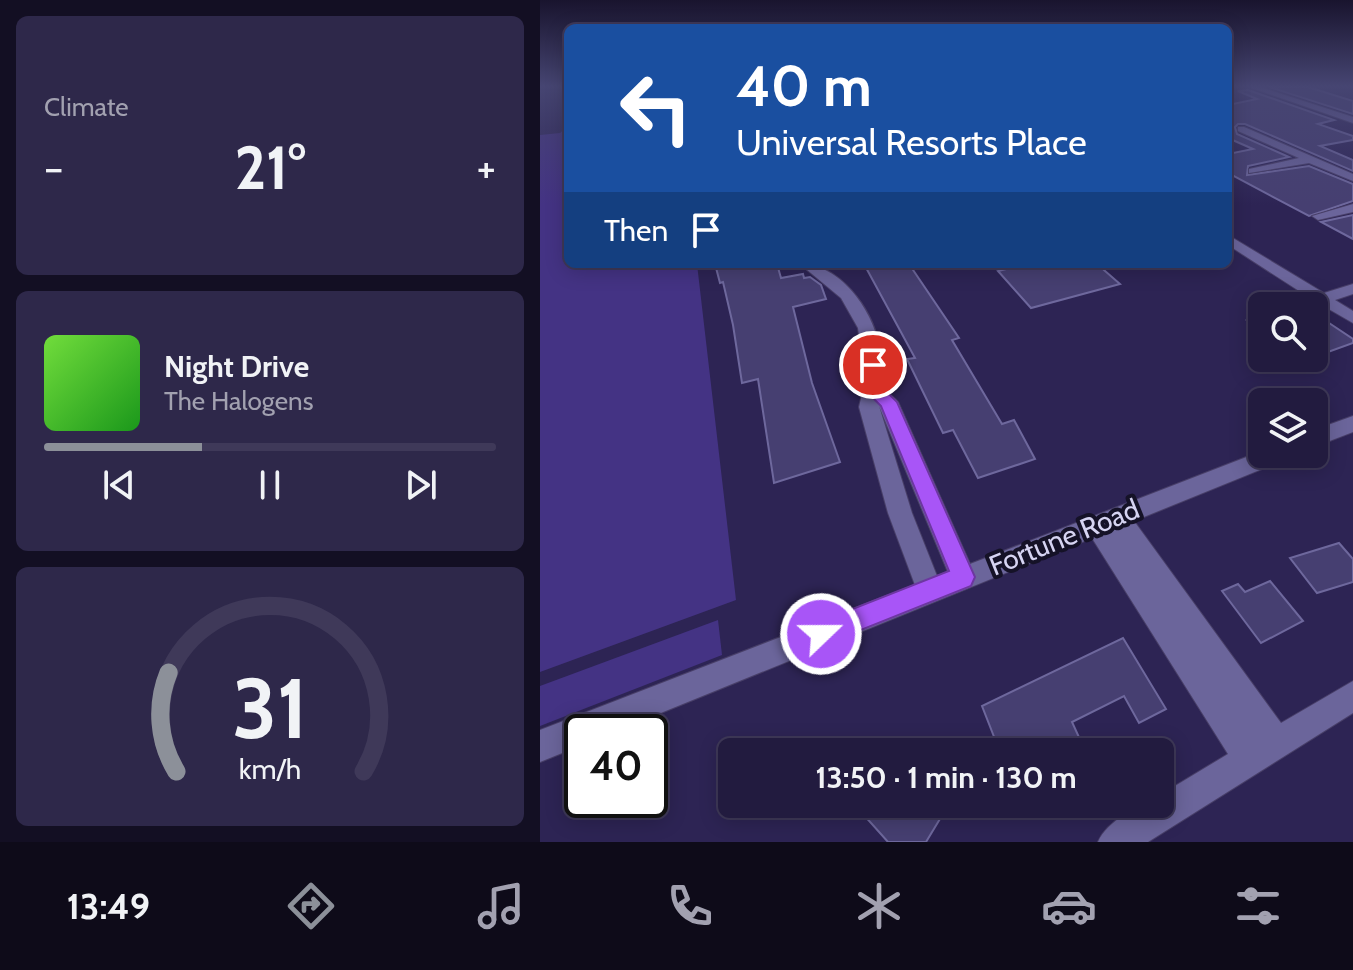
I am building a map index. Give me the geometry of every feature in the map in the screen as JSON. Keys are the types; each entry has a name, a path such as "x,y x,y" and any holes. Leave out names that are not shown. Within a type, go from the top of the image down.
{"street":[{"path":"1235,126 1353,178"},
{"path":"1232,131 1241,129"},
{"path":"1253,171 1311,159"},
{"path":"1318,216 1353,208"},
{"path":"1232,242 1312,292"},
{"path":"812,268 846,293 863,314 870,337 877,393 869,407 885,466 930,590"},
{"path":"1328,297 1353,289"},
{"path":"1328,302 1353,318"},
{"path":"877,393 888,402 963,577"},
{"path":"1328,434 1353,424"},
{"name":"Fortune Road","path":"540,746 1248,465"},
{"path":"1107,521 1263,752"},
{"path":"1116,842 1353,696"}],"shaded area":[{"path":"564,130 564,268 697,268 736,600 540,672 540,135 560,133"},
{"path":"718,620 722,655 564,714 540,726 540,686"}],"building":[{"path":"1232,126 1236,126 1237,134 1289,157 1248,166 1247,175 1309,166 1353,184 1353,201 1309,216 1232,175 1232,153 1253,149 1232,140"},
{"path":"1250,126 1325,126 1353,136 1353,140 1320,146 1353,160 1353,171"},
{"path":"1353,215 1353,239 1321,222"},
{"path":"716,268 778,268 781,278 803,274 804,278 810,277 821,285 826,299 793,307 812,383 840,462 774,483 758,379 742,383 733,325 723,282 720,283"},
{"path":"866,268 912,268 959,338 952,340 1002,424 1014,420 1035,459 978,478 953,430 943,433 907,359 915,358"},
{"path":"1011,268 1102,268 1120,284 1031,308 998,271"},
{"path":"1328,322 1353,339 1353,343 1328,352"},
{"path":"1339,543 1353,559 1353,582 1317,593 1290,558"},
{"path":"1270,581 1303,621 1261,643 1222,591 1238,584 1245,592"},
{"path":"1123,638 1166,709 1139,723 1124,696 1072,722 1079,738 995,738 982,706"},
{"path":"867,818 941,818 926,842 888,842"}],"route":[{"path":"821,634 963,577 888,402 877,393 873,365"}]}
